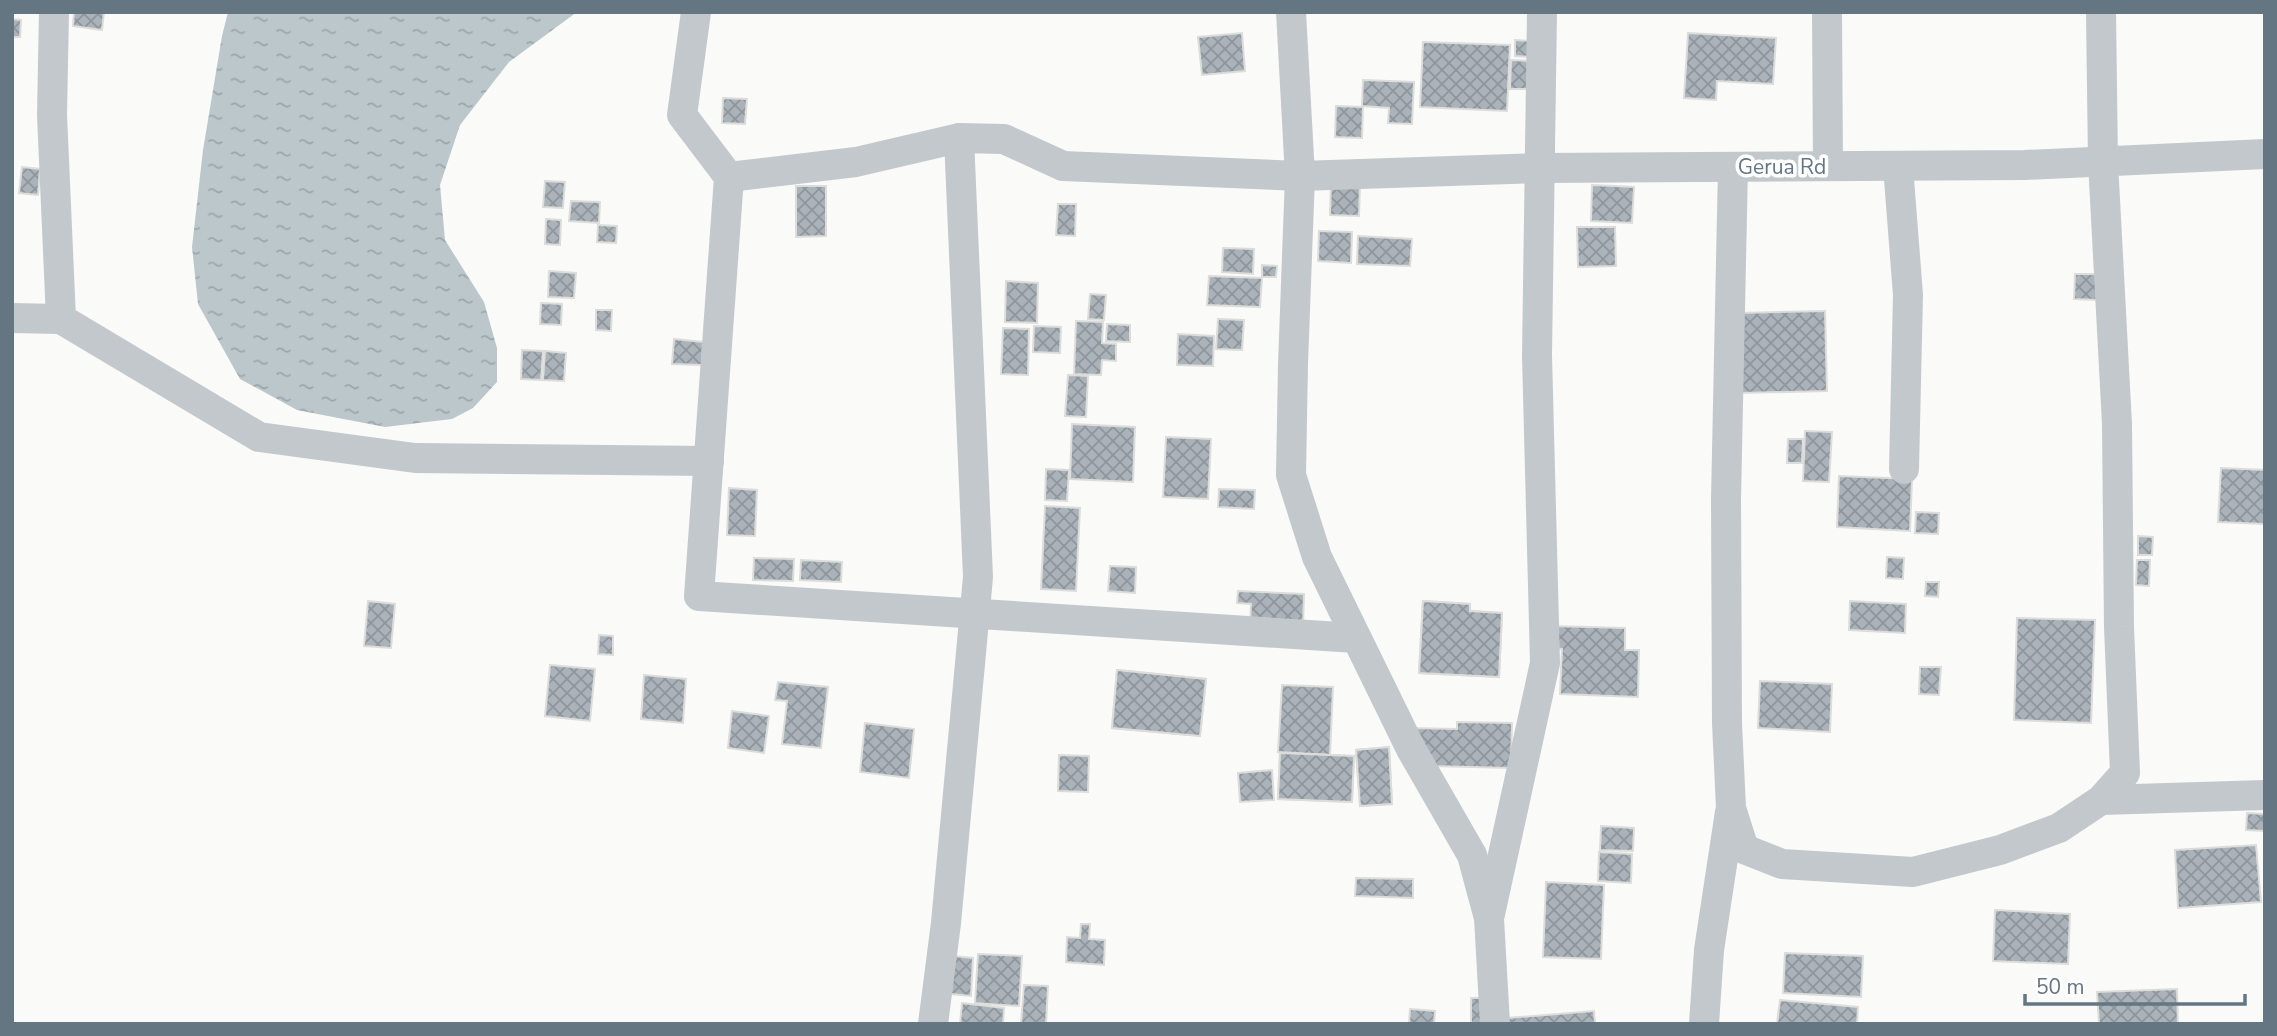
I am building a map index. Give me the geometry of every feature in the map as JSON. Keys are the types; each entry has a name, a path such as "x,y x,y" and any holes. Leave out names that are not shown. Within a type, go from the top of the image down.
{"street":[{"path":"54,12 52,116 61,319"},
{"path":"696,12 682,115 729,177 699,596 1356,638"},
{"path":"1290,12 1300,176 1291,475 1317,556 1356,638 1411,749 1472,855 1489,918 1496,1024"},
{"path":"1489,918 1545,663 1536,355 1542,12"},
{"path":"1827,12 1828,166"},
{"path":"1731,808 1744,849 1782,864 1913,872 2000,850 2059,828 2101,800 2125,773 2119,627 2117,424 2102,162 2101,12"},
{"path":"933,1024 946,923 978,577 959,138"},
{"name":"Gerua Rd","path":"729,177 856,162 959,138 1004,139 1063,166 1300,176 1539,168 2025,165 2265,154"},
{"path":"1898,166 1908,295 1904,469"},
{"path":"1704,1024 1709,950 1731,808 1727,723 1726,499 1733,167"},
{"path":"12,318 61,319 258,437 415,458 709,461"},
{"path":"2101,800 2265,795"}],"water":[{"path":"228,12 577,12 509,62 460,125 440,185 445,240 484,302 497,348 497,382 473,408 452,419 385,427 297,410 240,379 198,304 192,247 203,150"}],"building":[{"path":"74,12 104,12 102,30 73,26"},
{"path":"12,19 21,20 20,37 12,37"},
{"path":"1242,33 1245,71 1202,75 1198,37"},
{"path":"1688,33 1776,38 1773,84 1717,81 1716,100 1684,98"},
{"path":"1515,40 1532,41 1532,57 1515,56"},
{"path":"1423,42 1510,45 1507,111 1420,107"},
{"path":"1511,60 1530,61 1529,89 1510,89"},
{"path":"1363,80 1414,82 1412,124 1388,123 1389,108 1362,106"},
{"path":"723,98 747,99 745,124 722,123"},
{"path":"1336,106 1363,107 1362,138 1335,137"},
{"path":"22,167 40,169 38,195 19,193"},
{"path":"545,181 565,182 563,208 543,207"},
{"path":"1331,182 1360,184 1359,216 1330,215"},
{"path":"1592,185 1634,187 1632,223 1591,221"},
{"path":"796,186 826,186 826,236 796,237"},
{"path":"571,201 600,202 599,223 569,221"},
{"path":"1058,204 1076,204 1075,236 1056,235"},
{"path":"546,219 561,220 560,245 545,244"},
{"path":"598,225 617,226 616,243 597,242"},
{"path":"1577,227 1615,227 1616,266 1578,267"},
{"path":"1319,231 1352,232 1351,263 1318,261"},
{"path":"1358,236 1412,239 1410,266 1357,264"},
{"path":"1223,248 1254,249 1253,274 1222,272"},
{"path":"1262,265 1277,266 1276,277 1262,277"},
{"path":"549,271 576,273 574,298 548,297"},
{"path":"2075,274 2098,274 2097,300 2074,299"},
{"path":"1209,276 1262,278 1260,307 1207,305"},
{"path":"1006,281 1038,283 1037,323 1005,322"},
{"path":"1090,294 1106,295 1104,320 1088,319"},
{"path":"541,303 562,304 561,325 540,324"},
{"path":"596,310 612,310 611,331 596,330"},
{"path":"1825,311 1827,391 1741,393 1740,313"},
{"path":"1218,319 1244,320 1242,350 1216,349"},
{"path":"1076,321 1103,322 1102,343 1116,344 1116,361 1102,360 1101,375 1074,374"},
{"path":"1107,324 1130,325 1130,342 1106,341"},
{"path":"1034,326 1061,327 1060,353 1033,352"},
{"path":"1003,328 1029,329 1028,375 1001,374"},
{"path":"1178,334 1214,336 1213,366 1177,365"},
{"path":"674,339 703,342 702,365 672,364"},
{"path":"522,350 543,351 541,380 521,379"},
{"path":"545,351 566,353 564,381 543,380"},
{"path":"1068,375 1088,376 1086,417 1065,416"},
{"path":"1072,424 1135,427 1133,482 1070,479"},
{"path":"1805,431 1832,432 1829,482 1803,481"},
{"path":"1166,437 1211,439 1208,499 1163,497"},
{"path":"1788,439 1803,439 1802,463 1787,463"},
{"path":"2221,468 2265,470 2265,524 2218,522"},
{"path":"1046,469 1069,470 1067,501 1045,500"},
{"path":"1839,476 1912,479 1910,531 1837,527"},
{"path":"729,488 757,490 755,536 727,535"},
{"path":"1219,489 1255,490 1254,509 1218,507"},
{"path":"1045,506 1080,508 1076,591 1041,589"},
{"path":"1916,512 1939,513 1938,534 1915,533"},
{"path":"2138,536 2153,537 2152,555 2138,555"},
{"path":"1887,557 1904,558 1903,579 1886,578"},
{"path":"754,558 794,559 793,581 753,580"},
{"path":"801,560 842,562 841,582 800,580"},
{"path":"2137,560 2150,560 2149,586 2136,585"},
{"path":"1110,566 1136,567 1135,593 1108,591"},
{"path":"1926,582 1939,582 1938,597 1925,596"},
{"path":"1238,591 1304,594 1303,626 1250,624 1251,604 1237,603"},
{"path":"368,601 395,604 391,648 364,646"},
{"path":"1423,601 1470,604 1470,611 1502,613 1499,677 1419,673"},
{"path":"1423,601 1470,604 1470,611 1502,613 1499,677 1419,673"},
{"path":"1850,601 1906,604 1905,633 1849,630"},
{"path":"2017,618 2095,620 2091,723 2014,720"},
{"path":"1551,626 1625,628 1625,650 1639,650 1638,697 1560,694 1562,649 1550,648"},
{"path":"599,635 613,636 613,655 598,654"},
{"path":"550,665 595,669 590,721 545,716"},
{"path":"1920,667 1941,667 1939,695 1919,694"},
{"path":"1117,670 1206,679 1200,736 1112,728"},
{"path":"1117,670 1206,679 1200,736 1112,728"},
{"path":"644,675 686,679 683,723 641,719"},
{"path":"1760,681 1832,684 1830,732 1758,728"},
{"path":"778,682 828,687 821,748 782,744 787,701 775,700"},
{"path":"1282,685 1333,687 1330,755 1278,752"},
{"path":"732,711 769,716 764,753 728,748"},
{"path":"1457,722 1512,723 1511,768 1432,766 1410,728 1457,729"},
{"path":"865,723 914,729 909,778 860,772"},
{"path":"1389,747 1392,804 1360,806 1356,750"},
{"path":"1389,747 1392,804 1360,806 1356,750"},
{"path":"1280,753 1354,756 1352,802 1278,799"},
{"path":"1280,753 1354,756 1352,802 1278,799"},
{"path":"1059,755 1089,756 1088,792 1058,791"},
{"path":"1272,770 1274,800 1240,802 1238,773"},
{"path":"2247,813 2265,814 2265,831 2246,830"},
{"path":"1601,826 1634,828 1633,851 1600,850"},
{"path":"2256,845 2261,902 2178,908 2175,850"},
{"path":"1599,852 1632,854 1631,883 1598,881"},
{"path":"1356,878 1413,879 1413,898 1355,896"},
{"path":"1546,882 1604,885 1601,959 1543,957"},
{"path":"1995,910 2070,914 2068,964 1993,961"},
{"path":"1081,924 1090,924 1089,939 1105,940 1104,965 1066,962 1067,937 1080,938"},
{"path":"1785,953 1863,956 1861,997 1783,993"},
{"path":"978,954 1022,956 1019,1006 975,1003"},
{"path":"953,956 973,958 971,996 951,994"},
{"path":"1024,985 1048,986 1046,1024 1021,1024"},
{"path":"2177,989 2178,1024 2099,1024 2097,992"},
{"path":"1471,998 1489,998 1489,1024 1471,1024"},
{"path":"1780,1000 1858,1007 1857,1024 1777,1024"},
{"path":"962,1003 1004,1008 1003,1024 960,1024"},
{"path":"1410,1009 1435,1011 1434,1024 1409,1024"},
{"path":"1594,1011 1595,1024 1508,1024 1507,1018"}]}
